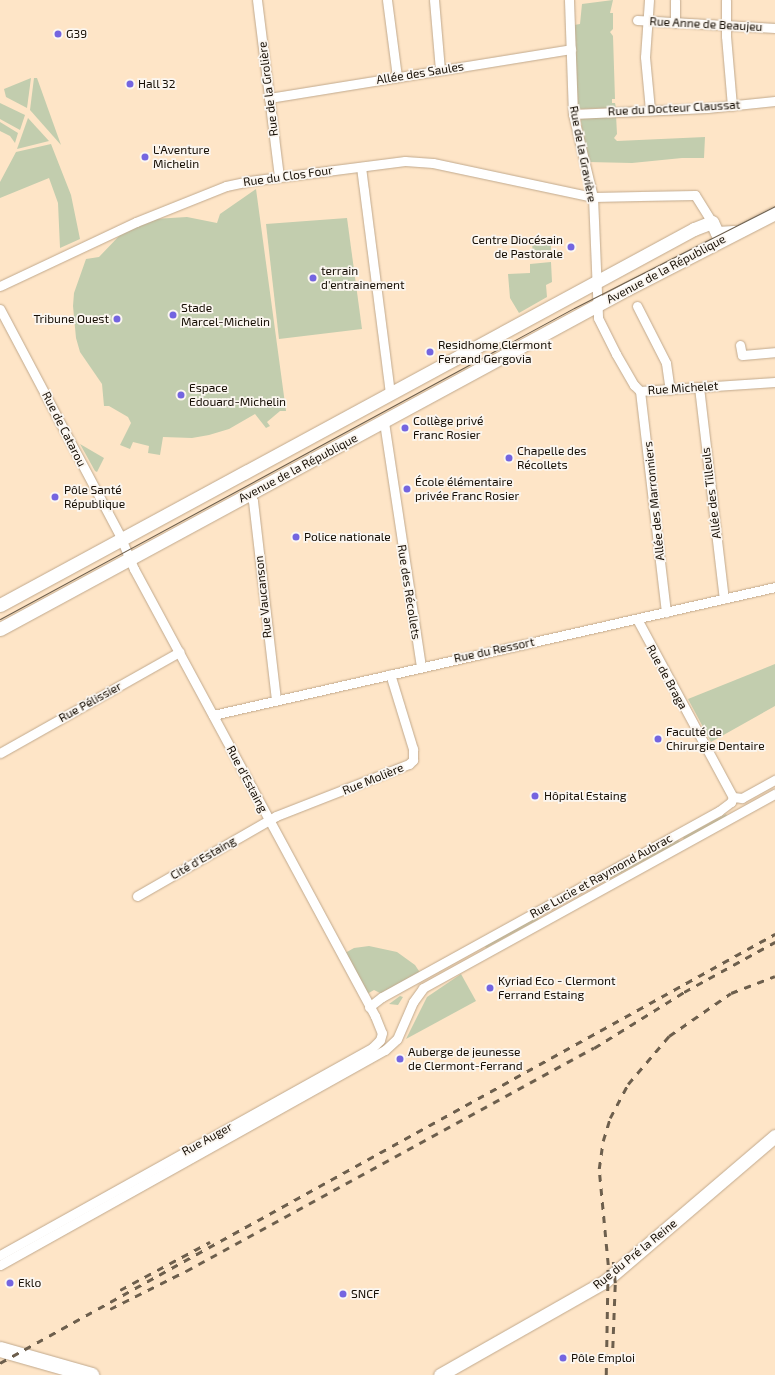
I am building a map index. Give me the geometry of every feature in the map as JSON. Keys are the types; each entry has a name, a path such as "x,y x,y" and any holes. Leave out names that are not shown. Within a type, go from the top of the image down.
{"main road":[{"name":"Avenue de la République","path":"0,605 249,495 596,306 775,213"},
{"name":"Avenue de la République","path":"0,629 126,550 390,394 596,284 714,226 723,234 736,232"},
{"name":"Rue du Pré la Reine","path":"440,1375 604,1282 775,1136"},
{"path":"0,1349 91,1375"}],"street":[{"name":"Rue de la Grolière","path":"257,0 270,98 278,177"},
{"path":"387,0 397,77"},
{"path":"434,0 440,70"},
{"name":"Rue de la Gravière","path":"569,0 573,114 592,197 596,284"},
{"path":"649,0 645,57 650,110"},
{"path":"674,23 675,0"},
{"path":"726,0 732,106"},
{"name":"Rue Anne de Beaujeu","path":"637,20 775,28"},
{"name":"Allée des Saules","path":"270,98 570,50"},
{"name":"Rue du Docteur Claussat","path":"573,114 732,106 775,101"},
{"name":"Rue du Clos Four","path":"0,286 136,222 237,183 404,161 433,162 592,197 695,195 714,226"},
{"path":"361,167 390,394"},
{"path":"706,249 714,226"},
{"name":"Avenue de la République","path":"596,284 596,306"},
{"name":"Rue Michelet","path":"596,306 598,318 612,347 634,385 640,391 775,382"},
{"path":"637,306 666,363 670,390"},
{"name":"Rue de Catarou","path":"0,309 126,550"},
{"path":"740,345 742,355 775,352"},
{"name":"Allée des Tilleuls","path":"699,387 724,599"},
{"name":"Allée des Marronniers","path":"640,391 666,612"},
{"name":"Rue des Récollets","path":"384,422 420,666"},
{"name":"Rue Vaucanson","path":"249,495 253,501 276,700"},
{"name":"Rue d'Estaing","path":"126,550 369,1007"},
{"name":"Rue du Ressort","path":"214,715 420,666 637,619 775,587"},
{"name":"Rue de Braga","path":"637,619 732,797"},
{"name":"Rue Pélissier","path":"0,753 179,652"},
{"name":"Rue Molière","path":"270,820 409,764 413,760 413,749 390,674"},
{"path":"732,797 742,798 775,780"},
{"path":"0,1265 386,1050 396,1039 413,1002 423,988 775,794"},
{"name":"Rue Lucie et Raymond Aubrac","path":"369,1007 424,974 719,811 731,802 732,797"},
{"name":"Cité d'Estaing","path":"137,896 270,820"},
{"name":"Rue Auger","path":"0,1255 372,1048 380,1040 382,1033 369,1007"}],"green space":[{"path":"613,0 610,13 613,13 613,29 610,32 613,36 615,99 612,99 612,103 615,103 616,108 578,109 574,25 580,24 582,4"},
{"path":"31,78 27,108 6,97 4,89"},
{"path":"34,78 37,78 61,145 30,110"},
{"path":"0,103 25,115 20,130 0,119"},
{"path":"616,115 617,134 614,138 617,141 705,137 704,158 682,158 632,163 588,162 580,116"},
{"path":"28,118 49,141 17,149"},
{"path":"0,122 18,133 15,143 10,136 0,131"},
{"path":"51,144 71,195 80,239 60,248 58,203 49,178 0,198 0,182 16,152"},
{"name":"Stade Marcel-Michelin","path":"256,189 286,411 280,411 267,422 270,426 266,428 255,414 229,429 209,435 192,438 163,437 160,455 148,453 149,446 133,442 130,449 120,445 131,423 128,417 109,406 104,406 102,384 80,352 76,338 73,306 74,293 86,259 99,257 121,234 154,219 187,217 217,223 220,214"},
{"path":"347,218 362,329 279,339 266,224"},
{"path":"551,240 551,255 533,256 532,241"},
{"path":"551,262 552,282 546,285 547,297 519,313 510,298 508,274 530,273 530,264"},
{"path":"80,444 104,458 97,472 95,471"},
{"path":"775,664 775,706 711,742 688,699"},
{"path":"726,814 727,816 684,840 683,837"},
{"path":"678,840 680,842 600,884 611,877"},
{"path":"537,917 539,919 486,948 485,946"},
{"path":"369,946 397,952 415,965 421,974 382,994 374,990 367,994 345,953 354,948"},
{"path":"461,974 476,1001 406,1039 427,997"},
{"path":"400,996 403,997 398,1005 389,1004"}],"tram line":[{"path":"0,619 574,308 775,206"}],"railway":[{"path":"0,1363 775,934"},
{"path":"110,1309 186,1271 594,1048 684,992 775,942"},
{"path":"606,1375 608,1265 599,1169 603,1141 610,1118 628,1084 669,1036 731,993 775,976"},
{"path":"120,1290 210,1242"},
{"path":"612,1362 615,1283 613,1259"}],"place":[{"name":"G39","path":"58,34"},
{"name":"Hall 32","path":"130,84"},
{"name":"L'Aventure Michelin","path":"145,157"},
{"name":"Centre Diocésain de Pastorale","path":"571,247"},
{"name":"terrain d'entrainement","path":"313,278"},
{"name":"Stade Marcel-Michelin","path":"173,315"},
{"name":"Tribune Ouest","path":"117,319"},
{"name":"Residhome Clermont Ferrand Gergovia","path":"430,352"},
{"name":"Espace Edouard-Michelin","path":"181,395"},
{"name":"Collège privé Franc Rosier","path":"405,428"},
{"name":"Chapelle des Récollets","path":"509,458"},
{"name":"École élémentaire privée Franc Rosier","path":"407,489"},
{"name":"Pôle Santé République","path":"55,497"},
{"name":"Police nationale","path":"296,537"},
{"name":"Faculté de Chirurgie Dentaire","path":"658,739"},
{"name":"Hôpital Estaing","path":"535,796"},
{"name":"Kyriad Eco - Clermont Ferrand Estaing","path":"490,988"},
{"name":"Auberge de jeunesse de Clermont-Ferrand","path":"400,1059"},
{"name":"Eklo","path":"10,1283"},
{"name":"SNCF","path":"343,1294"},
{"name":"Pôle Emploi","path":"563,1358"}]}
